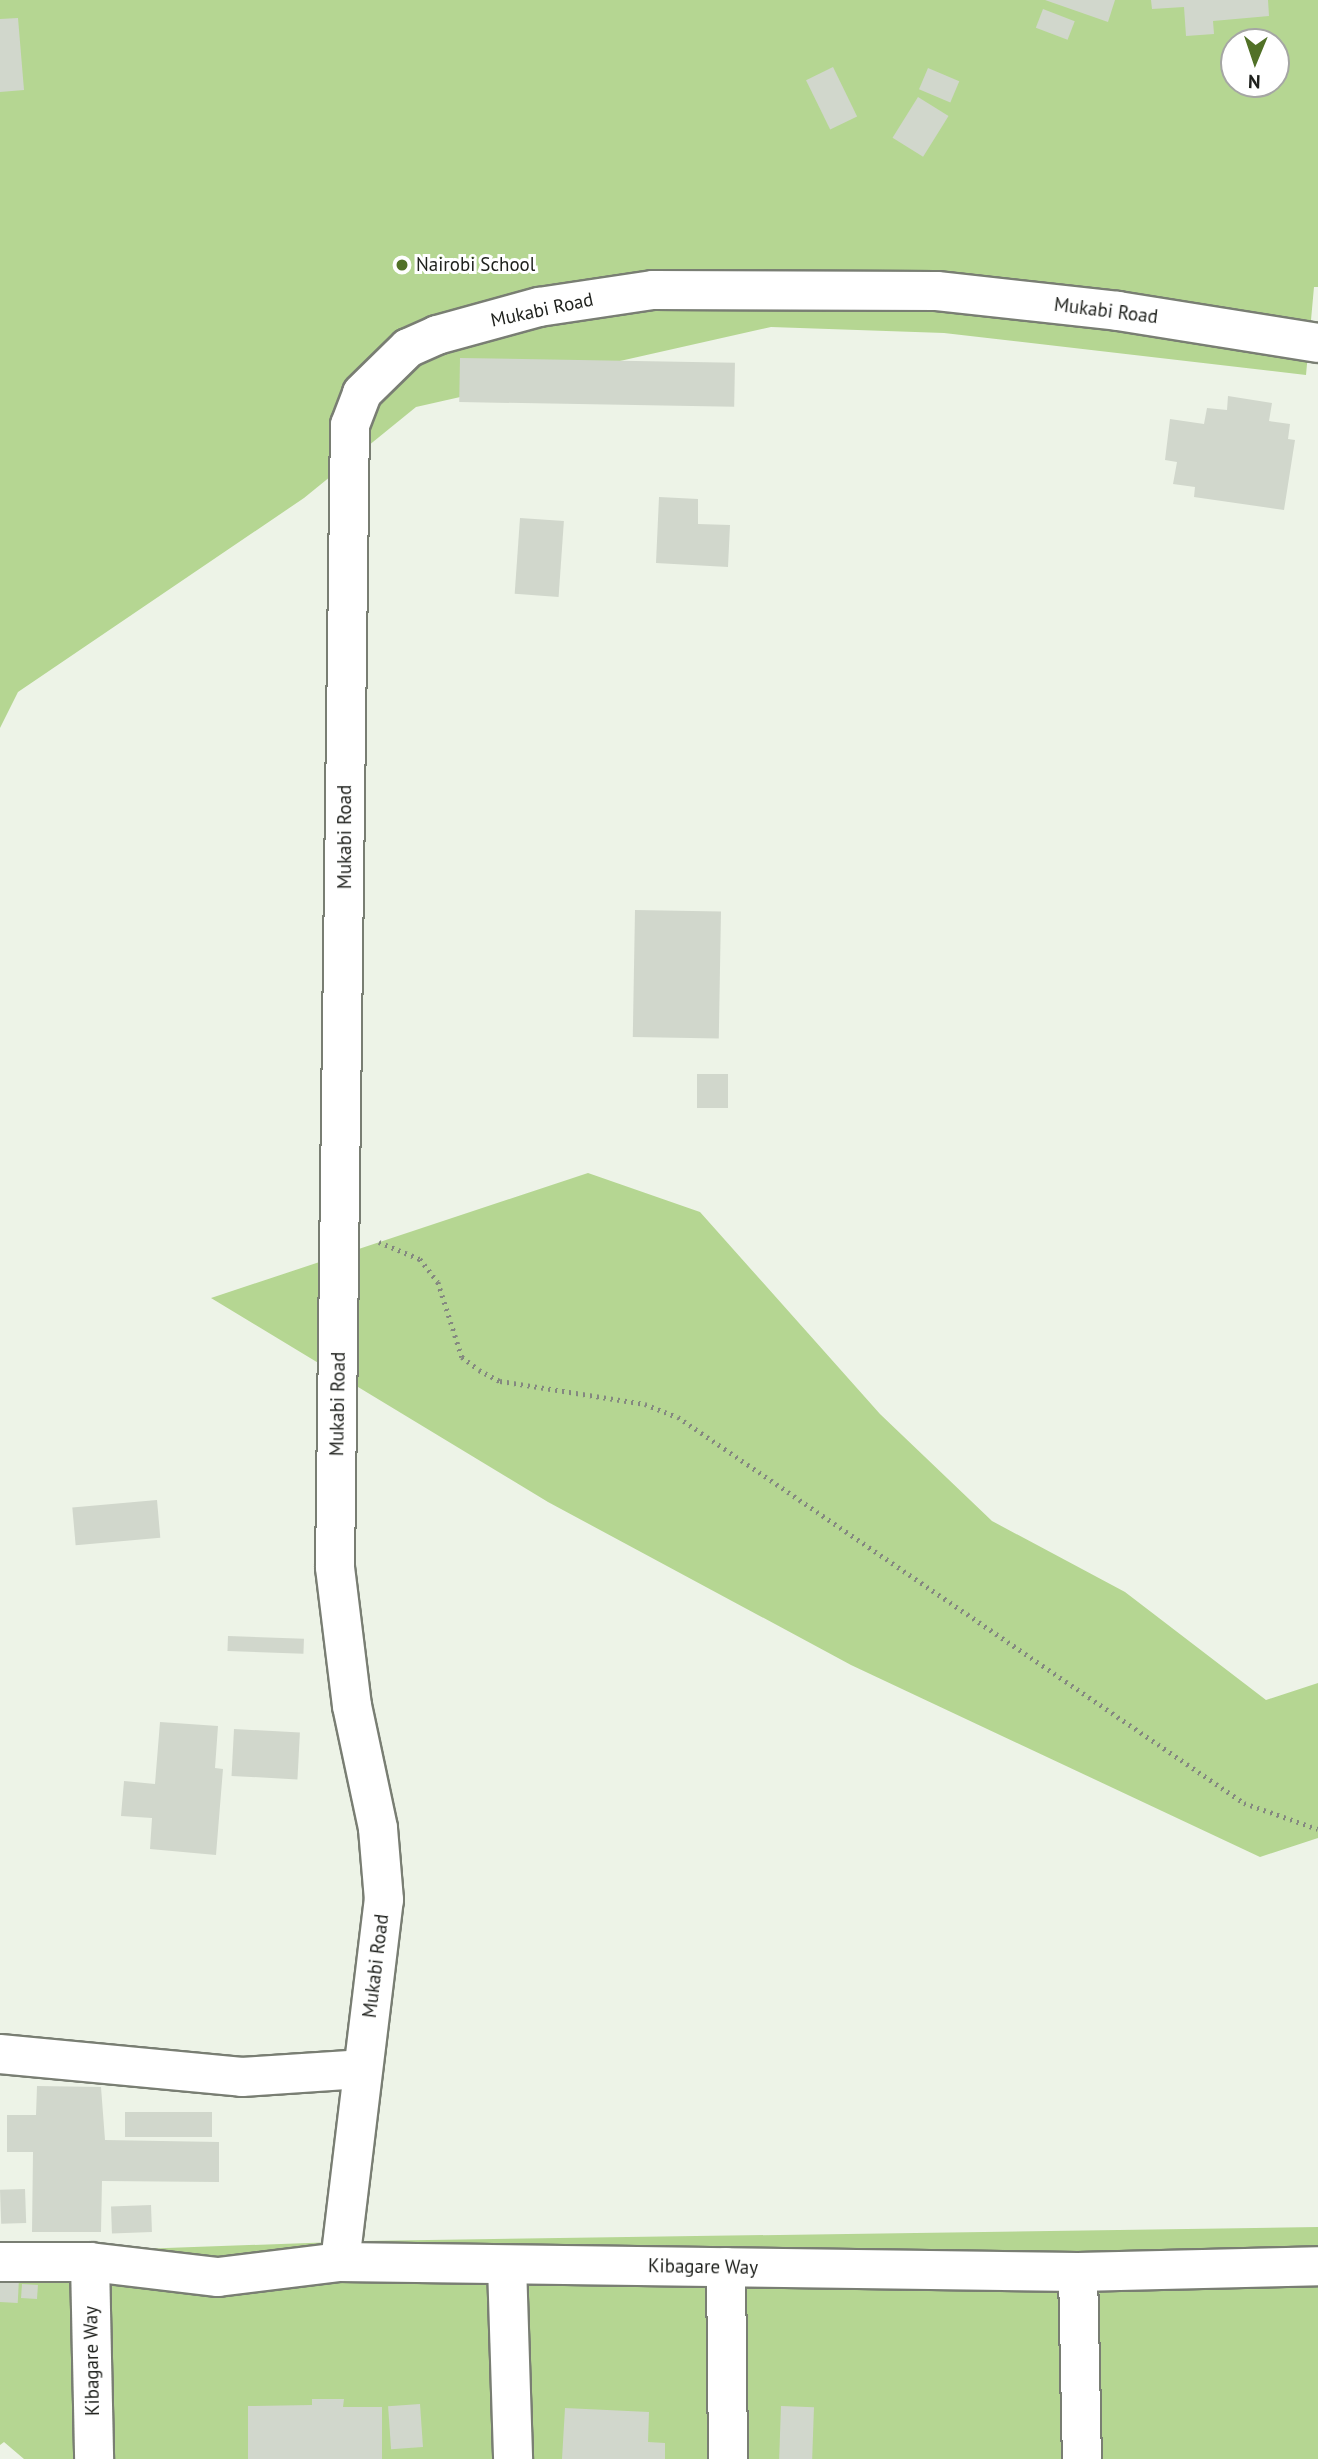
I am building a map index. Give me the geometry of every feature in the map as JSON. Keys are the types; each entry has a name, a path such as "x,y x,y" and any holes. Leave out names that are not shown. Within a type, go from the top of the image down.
{"street":[{"name":"Mukabi Road","path":"340,2262 361,2070 384,1900 378,1828 352,1706 335,1567 342,1228 350,425 362,393 408,348 437,335 539,307 653,290 937,291 1118,311 1318,343"},
{"path":"0,2054 242,2077 361,2070"},
{"name":"Kibagare Way","path":"0,2262 90,2262 218,2277 340,2262 1078,2272 1318,2266"},
{"name":"Kibagare Way","path":"90,2262 94,2459"},
{"path":"507,2265 513,2459"},
{"path":"726,2267 728,2459"},
{"path":"1078,2272 1082,2459"}],"path":[{"path":"342,1228 419,1259 438,1282 462,1357 479,1370 500,1381 645,1404 678,1417 1244,1803 1318,1829"}],"green space":[{"name":"Nairobi School","path":"0,0 1318,0 1318,287 1314,287 1306,375 944,333 771,327 416,407 304,498 18,692 0,728"},
{"path":"588,1173 700,1212 880,1414 992,1521 1125,1592 1266,1700 1318,1683 1318,1838 1260,1857 851,1665 548,1502 211,1298"},
{"path":"1318,2227 1318,2459 24,2459 4,2442 0,2445 0,2254 363,2241"}],"building":[{"path":"1045,0 1115,0 1108,22"},
{"path":"1151,0 1268,0 1269,16 1213,21 1214,34 1186,36 1184,7 1152,9"},
{"path":"1043,9 1075,21 1068,40 1036,28"},
{"path":"18,18 24,90 0,92 0,19"},
{"path":"833,67 857,116 830,130 806,80"},
{"path":"928,68 959,81 950,102 919,89"},
{"path":"918,97 949,116 923,157 893,138"},
{"path":"460,358 735,363 734,407 459,402"},
{"path":"1228,396 1272,403 1269,421 1290,424 1288,439 1295,440 1284,510 1194,497 1195,487 1173,484 1177,462 1165,460 1170,419 1204,424 1207,408 1227,410"},
{"path":"659,497 698,499 698,524 730,525 728,567 656,563"},
{"path":"520,518 564,521 559,597 515,594"},
{"path":"635,910 721,912 719,1038 633,1037"},
{"path":"697,1074 728,1074 728,1108 697,1108"},
{"path":"157,1500 160,1538 76,1545 72,1507"},
{"path":"228,1636 304,1639 303,1654 227,1651"},
{"path":"160,1722 218,1726 215,1768 223,1769 216,1855 150,1849 152,1818 121,1816 124,1781 155,1784"},
{"path":"234,1729 300,1732 297,1779 232,1776"},
{"path":"37,2086 101,2087 105,2140 219,2142 219,2182 102,2181 101,2232 32,2232 33,2152 7,2152 7,2115 36,2115"},
{"path":"125,2112 212,2112 212,2137 125,2137"},
{"path":"25,2189 26,2223 1,2224 0,2190"},
{"path":"151,2205 152,2232 112,2233 111,2206"},
{"path":"0,2278 19,2279 18,2303 0,2302"},
{"path":"22,2284 38,2285 37,2299 21,2298"},
{"path":"312,2399 344,2399 343,2407 382,2407 382,2459 248,2459 248,2406 312,2405"},
{"path":"420,2404 423,2447 391,2449 388,2406"},
{"path":"781,2406 814,2407 812,2459 779,2459"},
{"path":"565,2408 649,2412 648,2442 665,2443 665,2459 562,2459"}],"place":[{"name":"Nairobi School","path":"402,265"}]}
